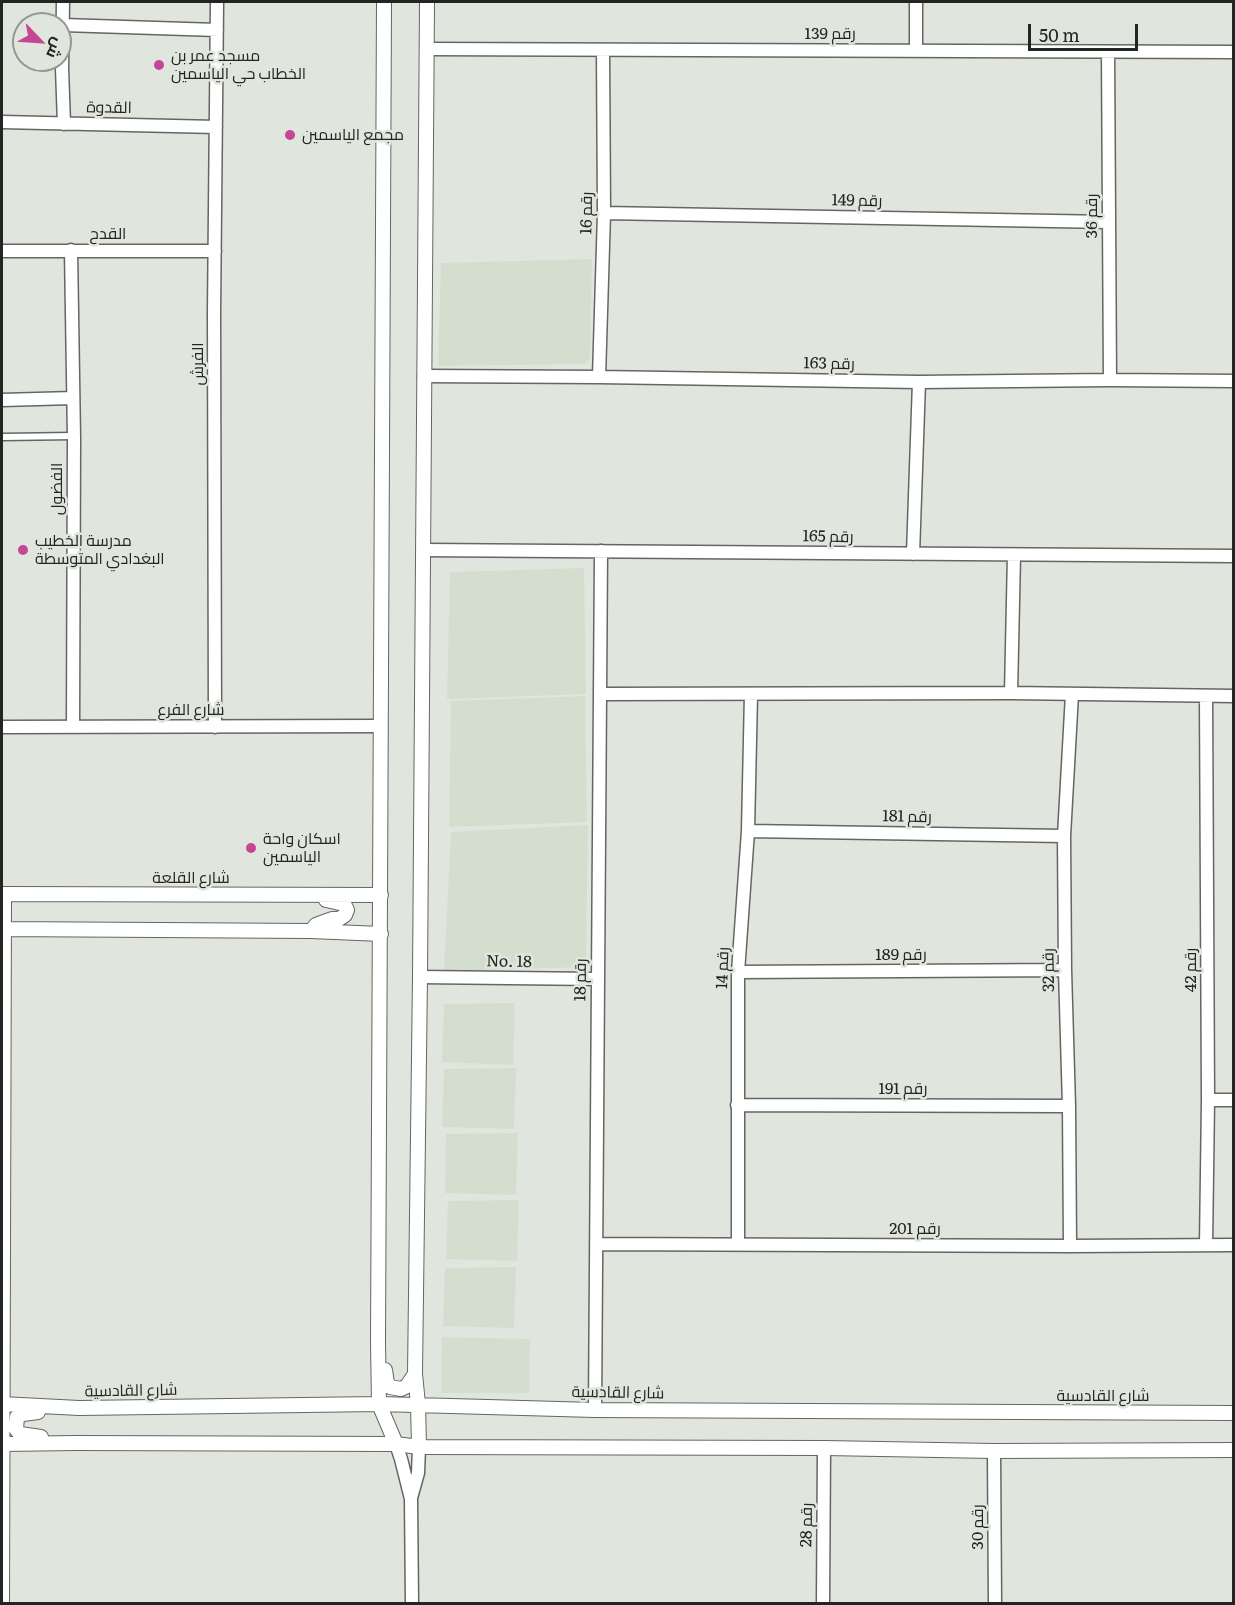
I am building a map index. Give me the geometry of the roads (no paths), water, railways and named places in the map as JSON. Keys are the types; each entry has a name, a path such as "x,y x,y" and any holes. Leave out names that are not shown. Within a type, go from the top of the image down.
{"street":[{"name":"الفرش","path":"215,727 217,2"},
{"path":"384,2 378,1342 380,1404 401,1459 411,1499 412,1604"},
{"path":"411,1499 418,1473 420,1447 415,1374 427,2"},
{"path":"916,2 916,51"},
{"path":"72,26 217,30"},
{"name":"رقم 139","path":"427,49 1233,52"},
{"name":"رقم 16","path":"599,377 604,213 603,50"},
{"name":"رقم 36","path":"1108,52 1110,380"},
{"path":"63,72 64,124"},
{"name":"القدوة","path":"2,122 216,127"},
{"name":"رقم 149","path":"604,213 1109,222"},
{"name":"الفضول","path":"71,250 74,436 73,727"},
{"name":"القدح","path":"2,251 215,251"},
{"name":"رقم 163","path":"424,376 919,382 1233,381"},
{"path":"913,554 919,382"},
{"path":"2,400 73,398"},
{"name":"رقم 165","path":"423,550 1233,556"},
{"name":"رقم 18","path":"595,1410 601,551"},
{"path":"1011,693 1014,555"},
{"path":"601,694 1011,693 1233,696"},
{"name":"رقم 14","path":"738,1244 738,972 748,831 751,694"},
{"name":"رقم 32","path":"1070,1246 1064,836 1072,694"},
{"name":"رقم 42","path":"1206,696 1208,1100 1206,1245"},
{"name":"شارع الفرع","path":"2,727 380,726"},
{"name":"رقم 181","path":"748,831 1064,836"},
{"path":"2,1604 3,894"},
{"name":"شارع القلعة","path":"3,894 381,895"},
{"path":"311,931 316,925 339,919 345,915 347,910 344,904 312,894"},
{"path":"3,928 311,931 381,934"},
{"name":"رقم 189","path":"738,972 1065,970"},
{"name":"No. 18","path":"420,977 598,979"},
{"path":"1208,1100 1233,1100"},
{"name":"رقم 191","path":"737,1105 1069,1106"},
{"name":"رقم 201","path":"596,1244 1233,1245"},
{"path":"378,1342 387,1383 390,1387 401,1389 407,1386 415,1374"},
{"name":"شارع القادسية","path":"2,1404 79,1408 418,1404 595,1410 1233,1413"},
{"path":"75,1443 20,1434 15,1423 17,1418 23,1414 79,1408"},
{"path":"2,1444 396,1444 420,1447 824,1448 994,1451 1233,1450"},
{"name":"رقم 28","path":"823,1604 824,1448"},
{"name":"رقم 30","path":"994,1451 995,1604"}],"lane":[{"path":"2,437 74,436"}],"place":[{"name":"مسجد عمر بن الخطاب حي الياسمين","path":"159,65"},
{"name":"مجمع الياسمين","path":"290,135"},
{"name":"مدرسة الخطيب البغدادي المتوسطة","path":"23,550"},
{"name":"اسكان واحة الياسمين","path":"251,848"}]}
